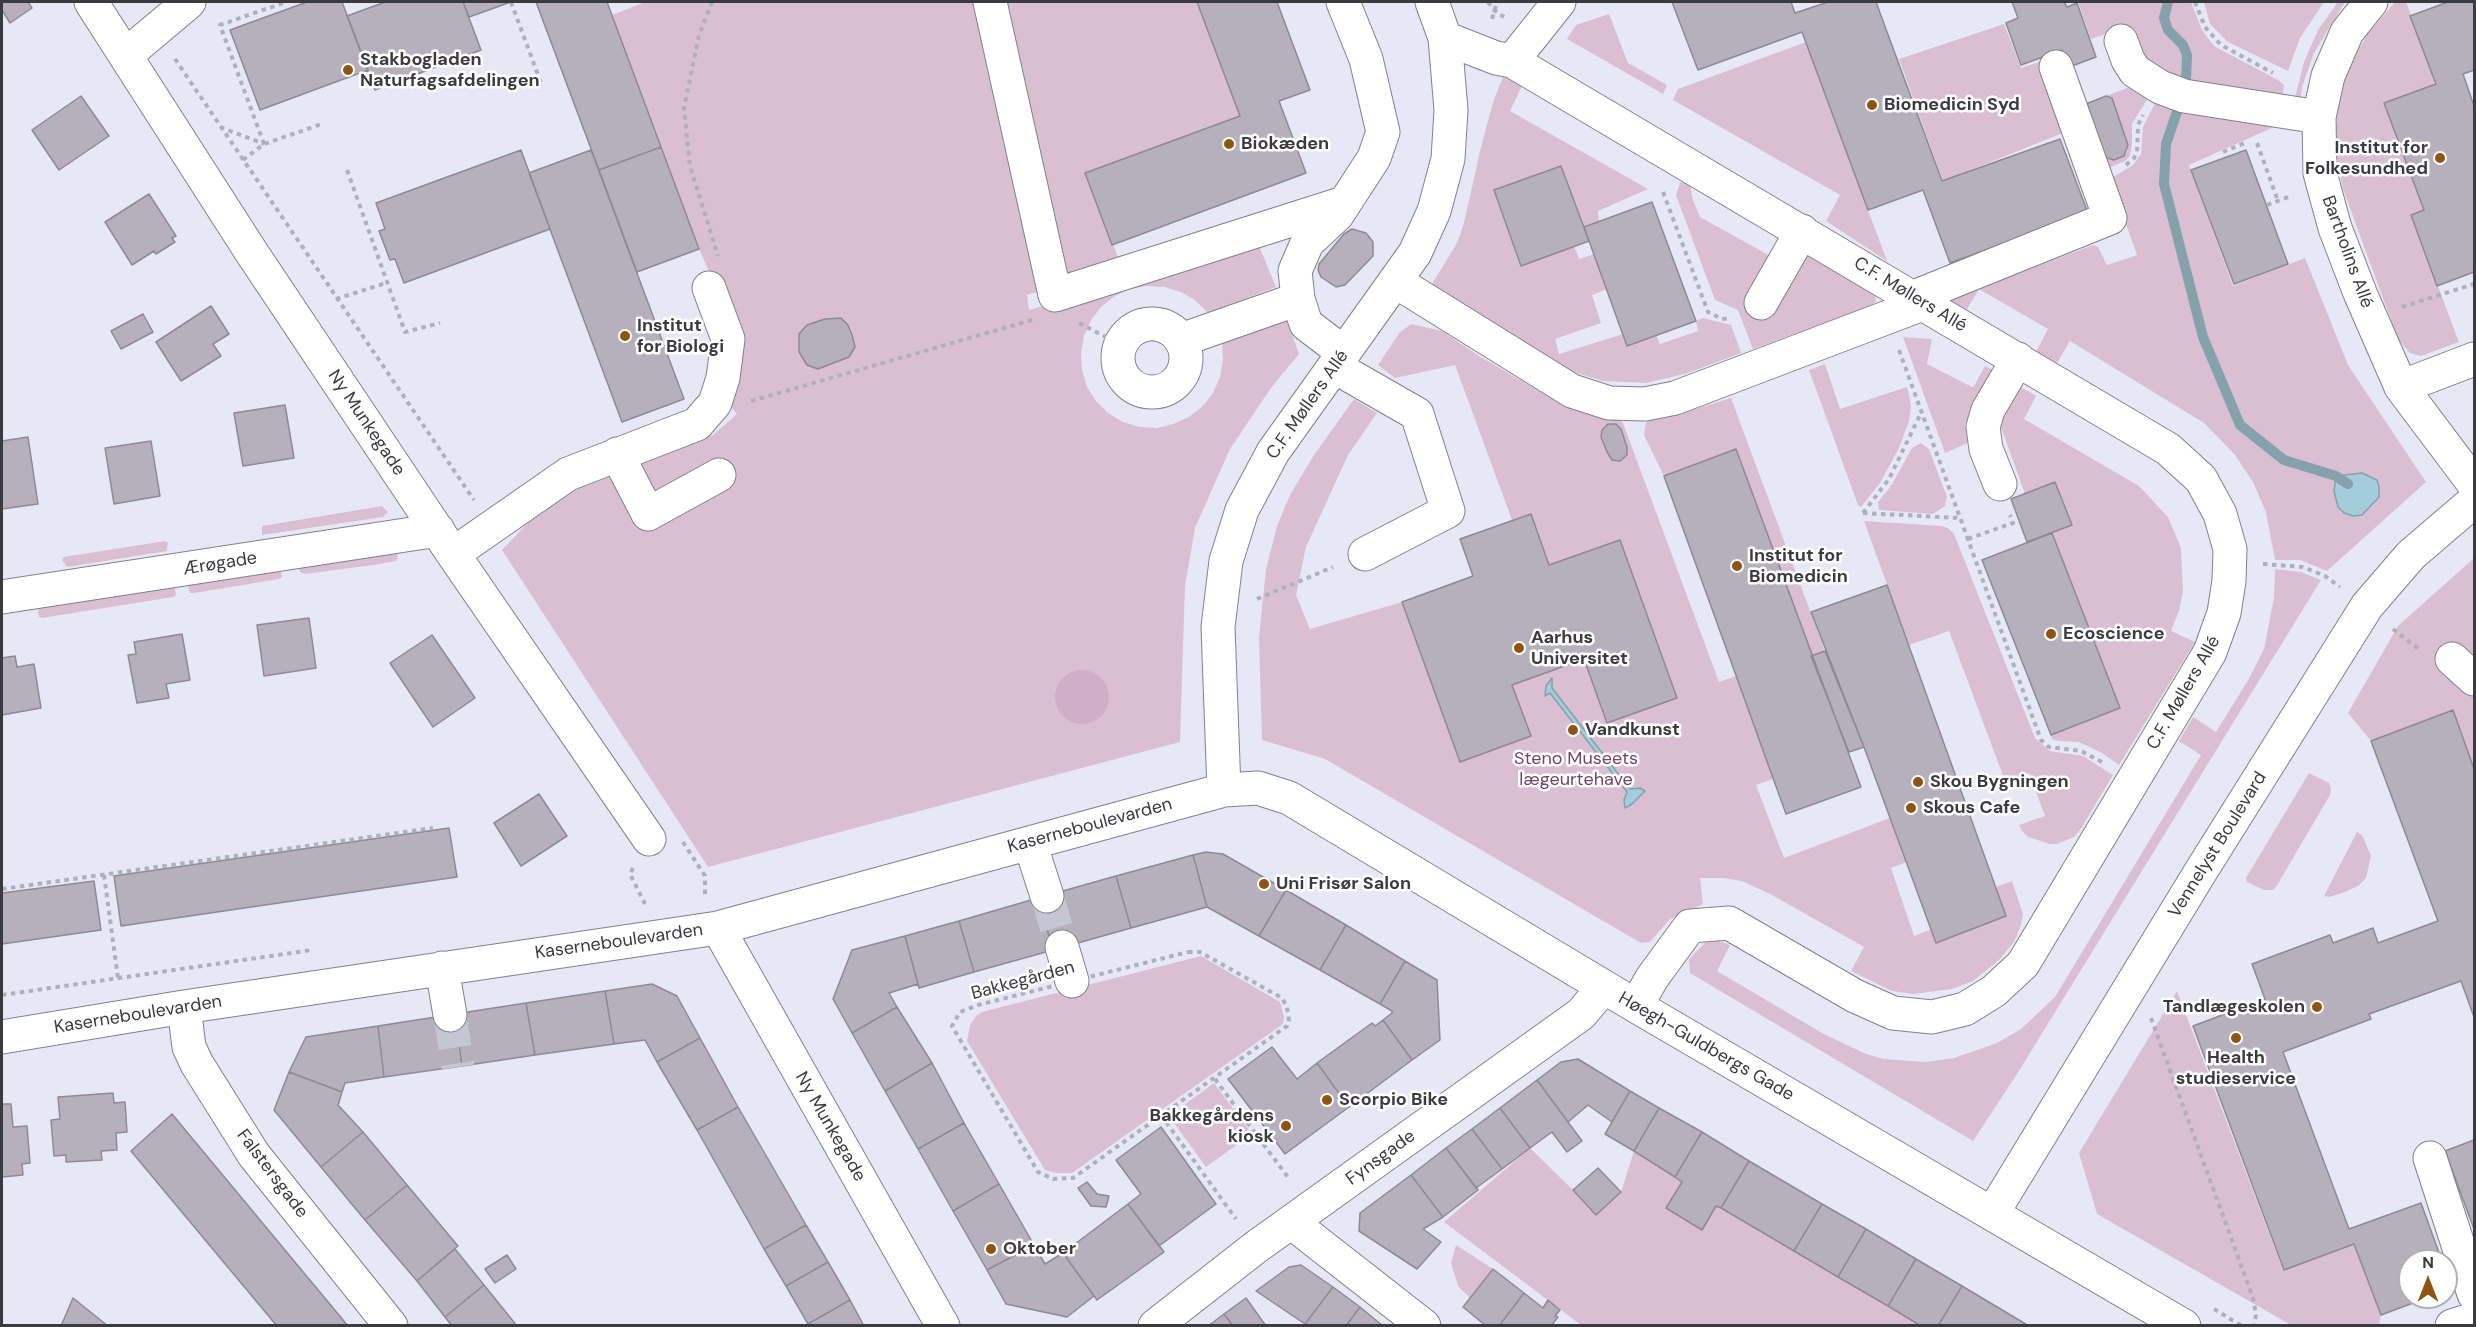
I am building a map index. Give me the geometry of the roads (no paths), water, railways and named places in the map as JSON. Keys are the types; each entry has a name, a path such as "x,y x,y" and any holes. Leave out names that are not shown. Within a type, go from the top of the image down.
{"street":[{"name":"Ny Munkegade","path":"91,2 250,250 445,542 649,838"},
{"path":"126,55 189,2"},
{"path":"990,2 1055,295 1344,203"},
{"path":"1343,2 1366,59 1383,132 1374,158 1337,215 1307,243 1295,271 1298,299 1306,324 1340,360 1416,414 1448,511 1365,554"},
{"name":"C.F. Møllers Allé","path":"1224,790 1218,627 1226,561 1242,510 1273,452 1414,253 1434,211 1448,159 1451,110 1445,38 1432,2"},
{"path":"1512,61 1559,2"},
{"name":"Bartholins Allé","path":"2371,2 2347,32 2328,76 2319,117 2320,173 2335,228 2401,387 2475,484"},
{"name":"C.F. Møllers Allé","path":"1445,38 1496,58 1512,61 2168,449 2201,479 2220,514 2230,549 2229,580 2219,632 2211,652 2023,964 1994,991 1965,1009 1932,1017 1893,1013 1855,996 1729,923 1690,926 1652,978 1636,1006"},
{"path":"2121,41 2135,71 2160,87 2184,96 2319,117"},
{"path":"1395,281 1572,391 1609,403 1645,404 1675,398 1887,318 1919,300 2110,218 2056,67"},
{"path":"1761,303 1802,231"},
{"path":"445,542 491,526 568,474 697,424 715,404 723,378 728,339 714,275"},
{"path":"1181,340 1298,299"},
{"path":"1144,325 1165,327 1181,340 1186,362 1183,373 1167,390 1144,391 1133,387 1125,378 1120,369 1121,345 1134,330 1144,325"},
{"path":"2000,484 1986,449 1983,427 1988,410 2018,359"},
{"path":"2401,387 2475,359"},
{"path":"617,454 648,514 719,475"},
{"name":"Vennelyst Boulevard","path":"1992,1214 2367,606 2411,555 2475,501"},
{"name":"Ærøgade","path":"2,597 445,542"},
{"name":"Høegh-Guldbergs Gade","path":"1224,790 1258,788 1289,798 1636,1006 2184,1326"},
{"name":"Kaserneboulevarden","path":"2,1037 184,1007 718,928 1224,790"},
{"path":"1030,843 1047,896"},
{"name":"Ny Munkegade","path":"718,928 943,1326"},
{"path":"1062,948 1072,981"},
{"path":"442,968 450,1015"},
{"name":"Fynsgade","path":"1155,1326 1256,1247 1581,1014 1604,987"},
{"name":"Falstersgade","path":"184,1007 189,1047 197,1064 254,1155 391,1326"},
{"path":"2430,1158 2475,1294"},
{"path":"1301,1215 1424,1326"},
{"path":"2452,1326 2475,1319"}],"water":[{"path":"2362,473 2377,480 2379,497 2362,515 2353,516 2344,513 2338,507 2334,491 2336,476"},
{"path":"1552,678 1552,688 1630,789 1640,788 1645,791 1632,804 1625,808 1624,800 1627,792 1550,693 1545,696 1546,686"}],"waterway":[{"path":"2168,2 2164,18 2168,30 2183,45 2187,55 2186,80"},
{"path":"2177,112 2166,144 2164,184 2203,337 2240,425 2284,460 2336,476 2348,484"}],"tunnel":[{"path":"1047,896 1062,947"},
{"path":"450,1015 458,1067"}],"place":[{"name":"Stakbogladen Naturfagsafdelingen","path":"348,70"},
{"name":"Biomedicin Syd","path":"1872,105"},
{"name":"Biokæden","path":"1229,144"},
{"name":"Institut for Folkesundhed","path":"2440,158"},
{"name":"Institut for Biologi","path":"625,336"},
{"name":"Institut for Biomedicin","path":"1737,566"},
{"name":"Ecoscience","path":"2051,634"},
{"name":"Aarhus Universitet","path":"1519,648"},
{"name":"Vandkunst","path":"1573,730"},
{"name":"Skou Bygningen","path":"1918,782"},
{"name":"Skous Cafe","path":"1911,808"},
{"name":"Uni Frisør Salon","path":"1264,884"},
{"name":"Tandlægeskolen","path":"2317,1007"},
{"name":"Health studieservice","path":"2236,1038"},
{"name":"Scorpio Bike","path":"1327,1100"},
{"name":"Bakkegårdens kiosk","path":"1286,1126"},
{"name":"Oktober","path":"991,1249"}],"park label":[{"name":"Steno Museets lægeurtehave","path":"1576,769"}]}
